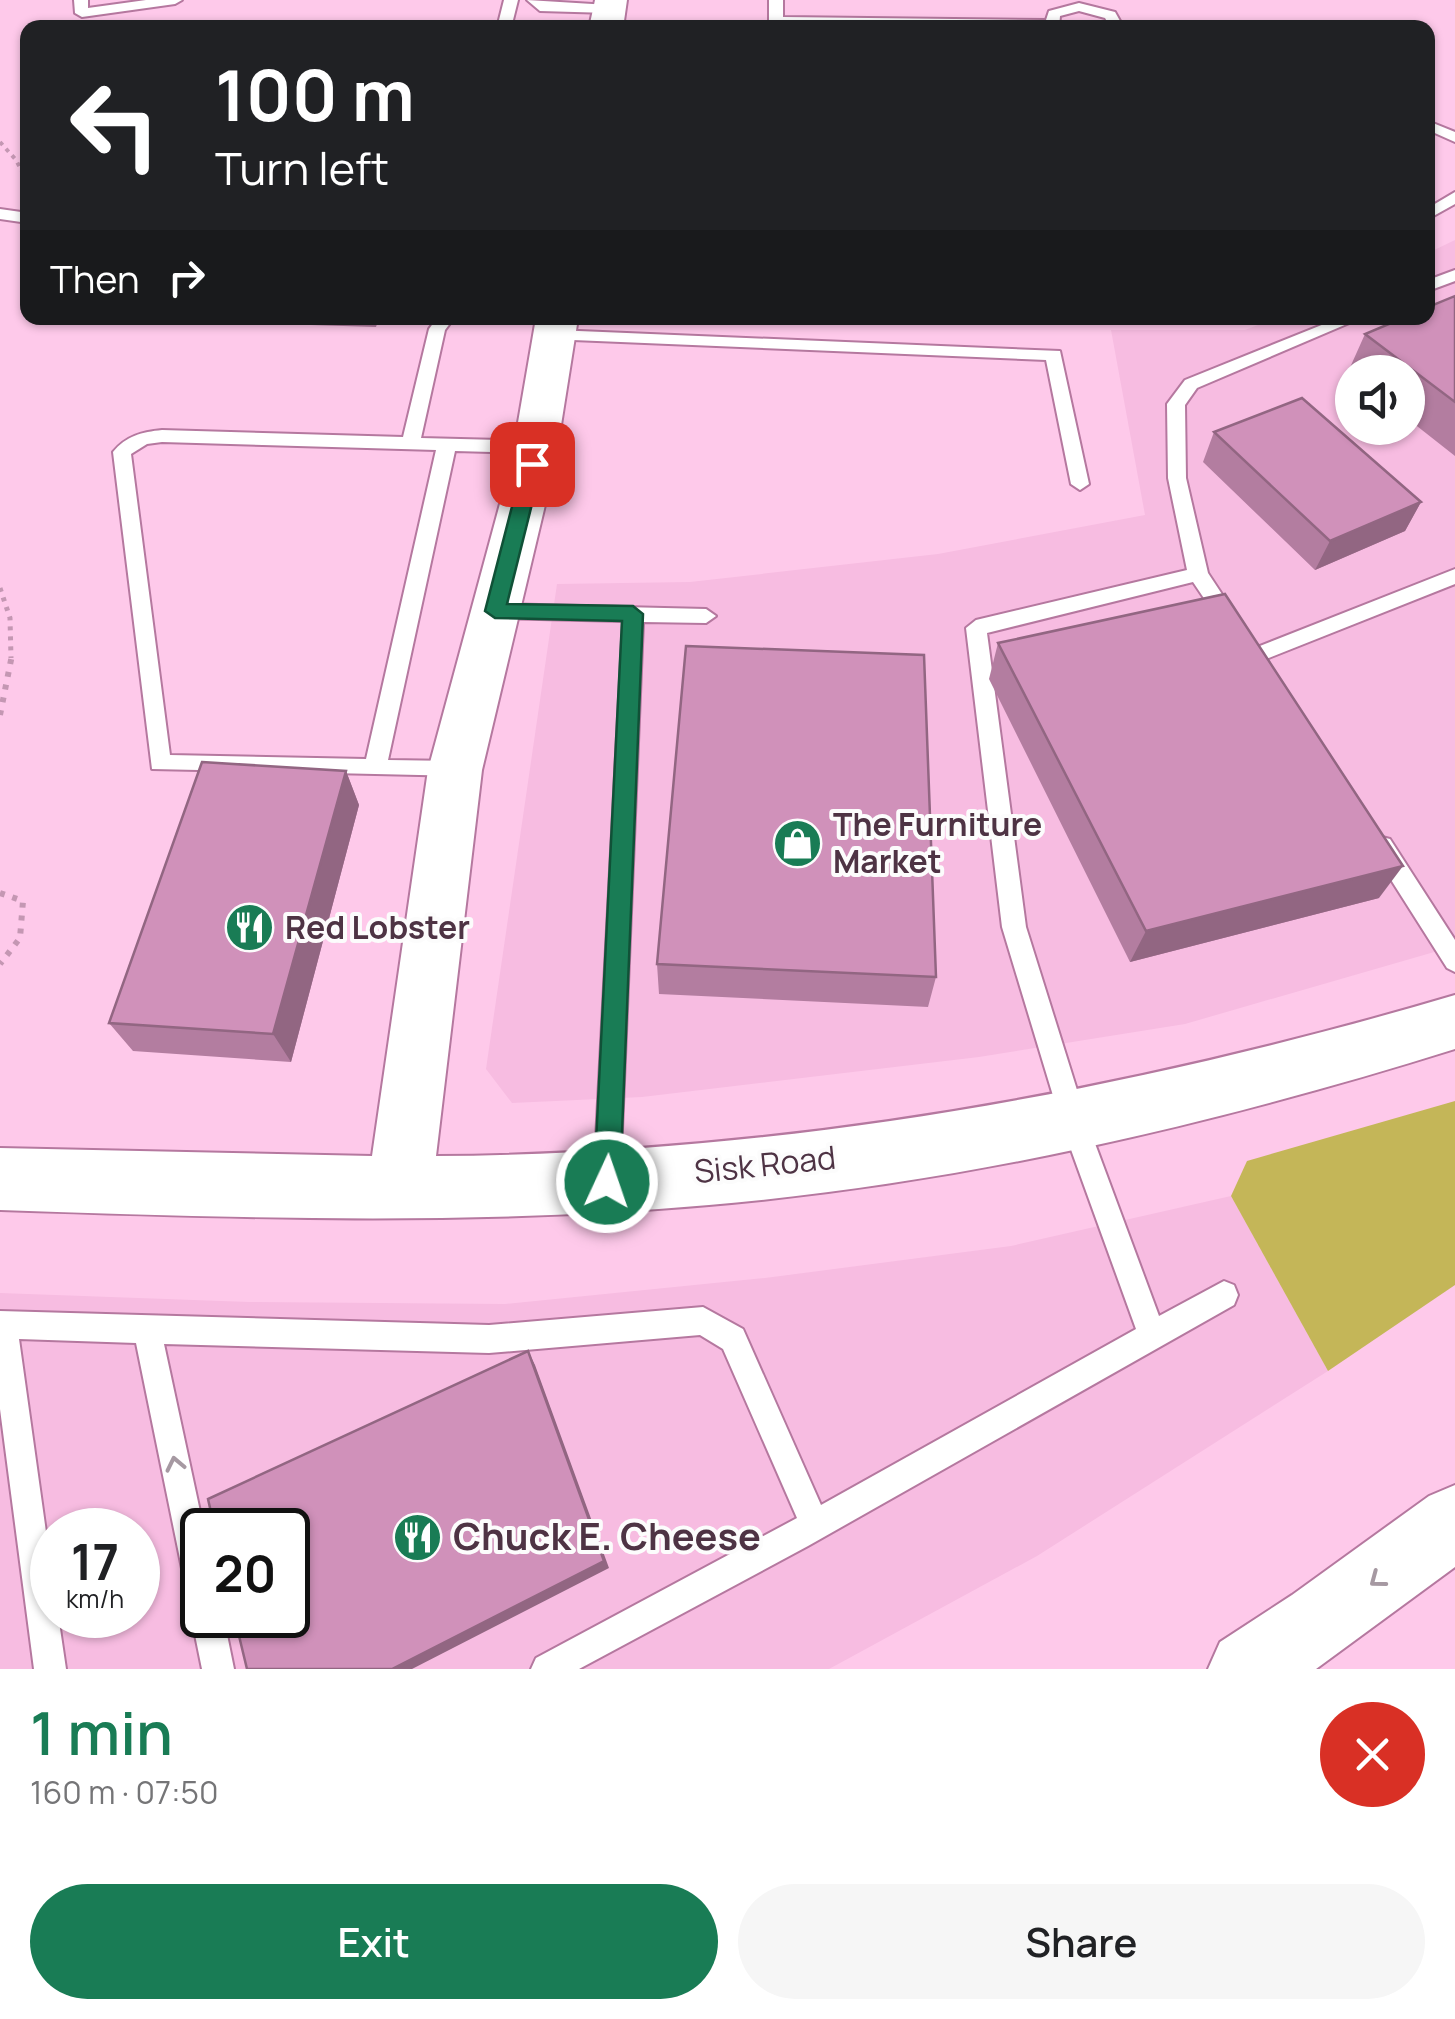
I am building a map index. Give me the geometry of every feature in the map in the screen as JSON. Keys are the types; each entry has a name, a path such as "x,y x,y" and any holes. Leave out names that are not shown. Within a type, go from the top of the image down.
{"main road":[{"path":"400,1189 455,770 535,447 556,326"},
{"name":"Sisk Road","path":"0,1179 400,1189 607,1182 924,1147 1074,1122 1326,1059 1455,1022"},
{"path":"1247,1669 1319,1622 1455,1522"}],"lane":[{"path":"81,0 82,13 175,0"},
{"path":"534,0 540,6 609,12"},
{"path":"1067,4 1101,11 1113,20"},
{"path":"411,443 440,325"},
{"path":"1335,325 1191,384 1176,404 1177,478 1198,574 1258,664 1455,576"},
{"path":"556,326 1054,355 1080,484"},
{"path":"455,770 160,763 122,452 142,438 162,436 535,447"},
{"path":"375,768 447,444"},
{"path":"1152,1336 1074,1122 1014,927 976,628 1198,574"},
{"path":"495,611 706,616"},
{"path":"607,1182 633,614"},
{"path":"1373,833 1455,961"},
{"path":"547,1669 816,1524 1224,1295"},
{"path":"50,1669 2,1326 489,1339 703,1321 733,1340 816,1524"},
{"path":"147,1330 184,1508"},
{"path":"212,1638 218,1669"}],"path":[{"path":"0,142 20,168"},
{"path":"0,588 8,602 12,674 0,715"},
{"path":"0,893 23,901 20,938 0,964"}],"shaded area":[{"path":"1455,240 1455,946 1185,1024 979,1057 642,1097 512,1103 486,1069 557,584 690,582 938,554 1145,515 1111,330 1435,325 1435,250"},
{"path":"1455,1101 1455,1285 1328,1371 1231,1196 1247,1161"},
{"path":"1231,1196 1328,1371 1037,1556 829,1669 0,1669 0,1293 249,1302 505,1304 765,1278 1011,1246"}],"building":[{"path":"1455,296 1455,402 1425,379 1425,355 1393,355 1365,334 1386,325 1435,325 1435,304"},
{"path":"1302,398 1335,427 1335,445 1356,445 1421,502 1330,541 1214,432"},
{"path":"1225,594 1403,866 1146,931 998,643"},
{"name":"The Furniture Market","path":"686,646 924,655 936,977 657,964"},
{"name":"Red Lobster","path":"202,762 346,771 273,1034 109,1023"},
{"path":"528,1351 604,1561 392,1669 247,1669 240,1638 310,1638 310,1508 210,1508 208,1499"}],"place":[{"name":"The Furniture Market","path":"798,843"},
{"name":"Red Lobster","path":"250,928"},
{"name":"Chuck E. Cheese","path":"418,1537"}],"route":[{"path":"532,464 495,611 633,614 607,1182"}]}
